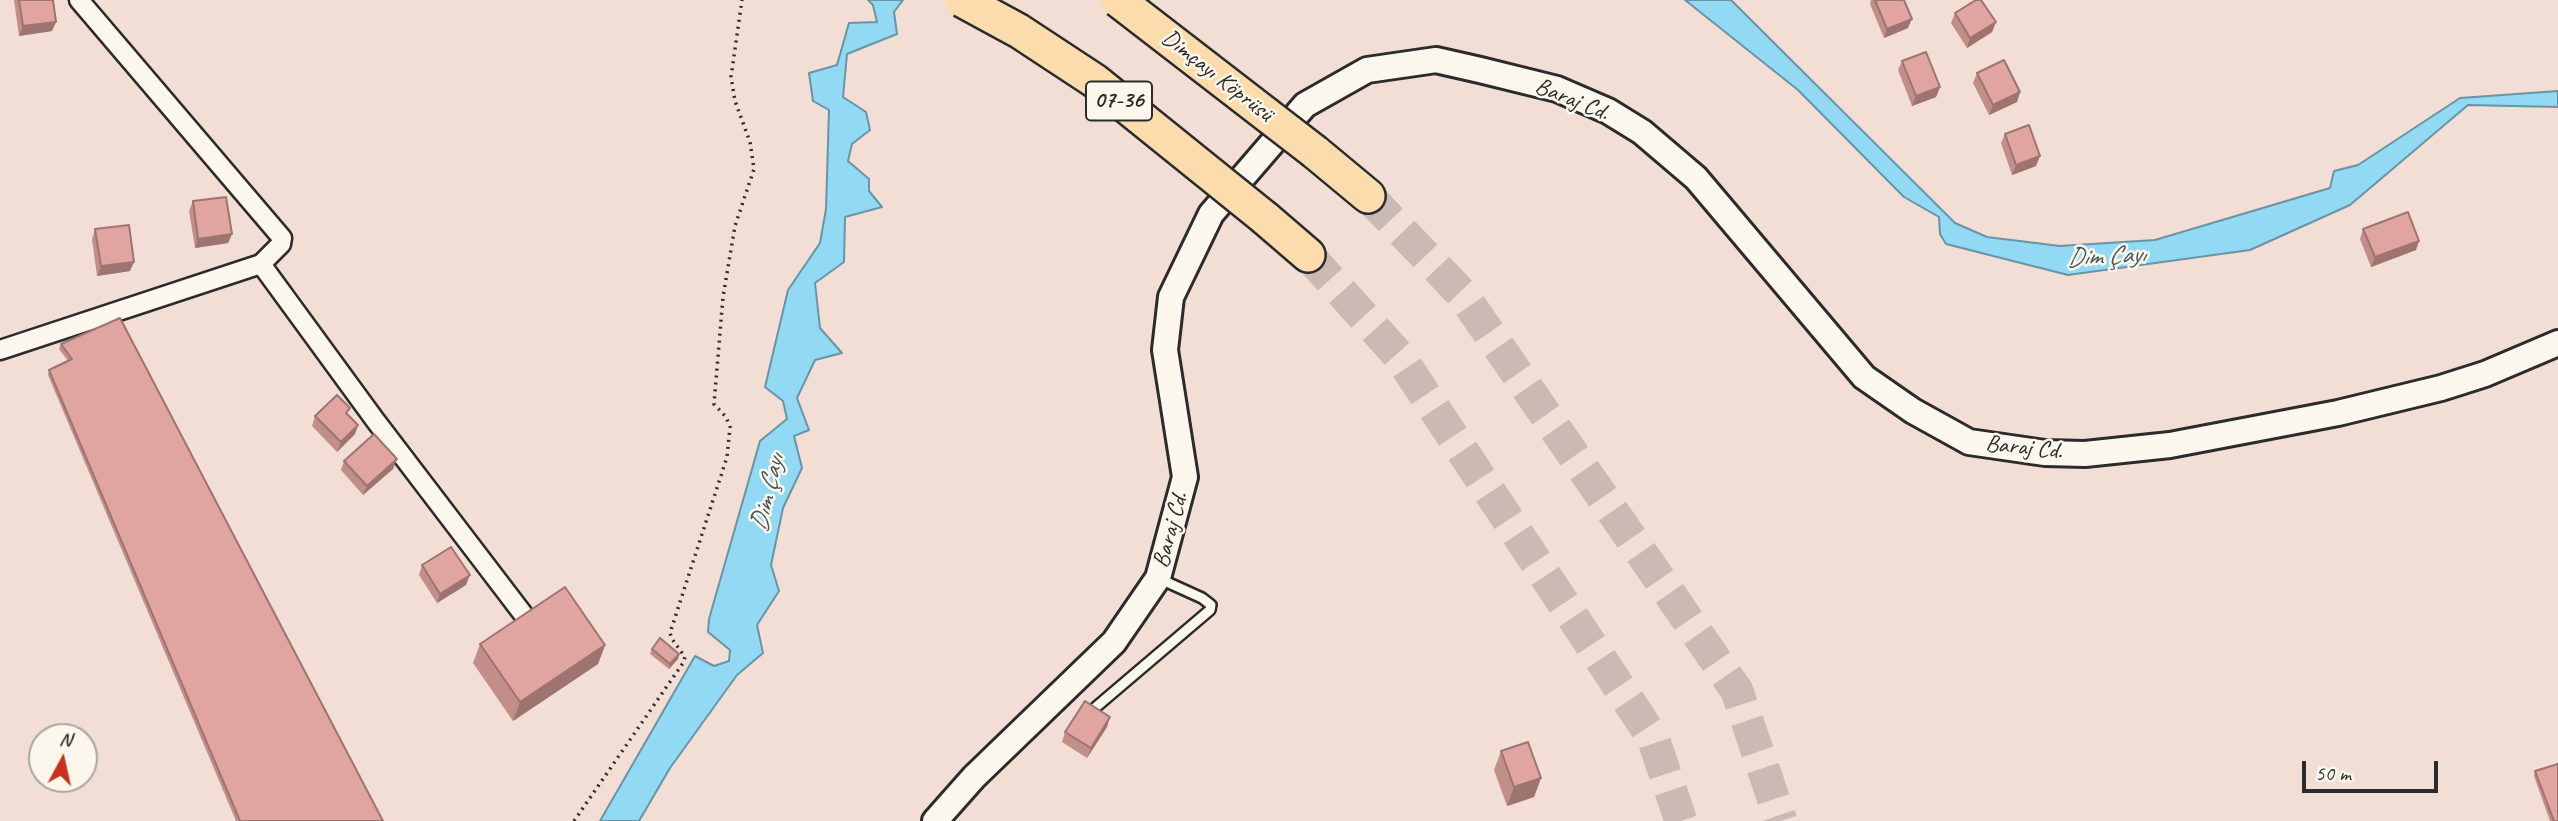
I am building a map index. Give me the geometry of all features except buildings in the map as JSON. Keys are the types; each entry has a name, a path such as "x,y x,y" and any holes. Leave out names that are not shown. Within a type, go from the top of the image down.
{"highway":[{"name":"07-36","path":"962,0 1019,31 1095,81 1308,256"},
{"name":"Dimçayı Köprüsü","path":"1118,0 1368,196"}],"street":[{"path":"0,350 261,264 281,244 282,238 79,0"},
{"name":"Baraj Cd.","path":"935,821 974,777 1114,642 1158,578 1185,477 1165,351 1171,297 1211,214 1304,105 1367,70 1436,61 1480,69 1557,89 1608,111 1642,132 1696,178 1864,377 1913,411 1969,442 2045,453 2085,454 2170,445 2338,413 2441,388 2485,374 2558,343"},
{"path":"261,264 375,420 523,614"}],"lane":[{"path":"1096,707 1210,610 1211,605 1202,598 1158,578"}],"path":[{"path":"574,821 683,663 685,657 670,633 727,457 730,427 726,416 714,404 723,297 735,226 754,169 750,142 735,101 730,77 741,0"}],"water":[{"name":"Dim Çayı","path":"868,0 903,0 894,12 897,34 847,54 843,97 866,112 870,130 852,144 848,161 869,179 869,191 882,207 845,217 844,262 815,283 820,328 842,353 815,360 797,398 809,430 794,436 802,468 783,508 771,565 779,591 757,625 763,653 737,675 670,768 639,821 600,821 695,656 714,666 729,661 730,650 708,632 709,619 760,441 787,419 783,401 765,387 788,290 820,243 826,209 829,110 813,101 809,73 837,65 849,23 877,22 873,5"},
{"name":"Dim Çayı","path":"1685,0 1731,0 1955,223 1987,237 2060,246 2155,240 2330,188 2334,171 2358,165 2460,98 2558,91 2558,107 2468,105 2350,205 2250,250 2068,275 1946,244 1940,234 1939,217 1904,197 1798,90"}],"tunnel":[{"path":"1368,196 1462,294 1737,691 1781,821"},
{"path":"1308,255 1400,357 1653,738 1681,821"}]}
